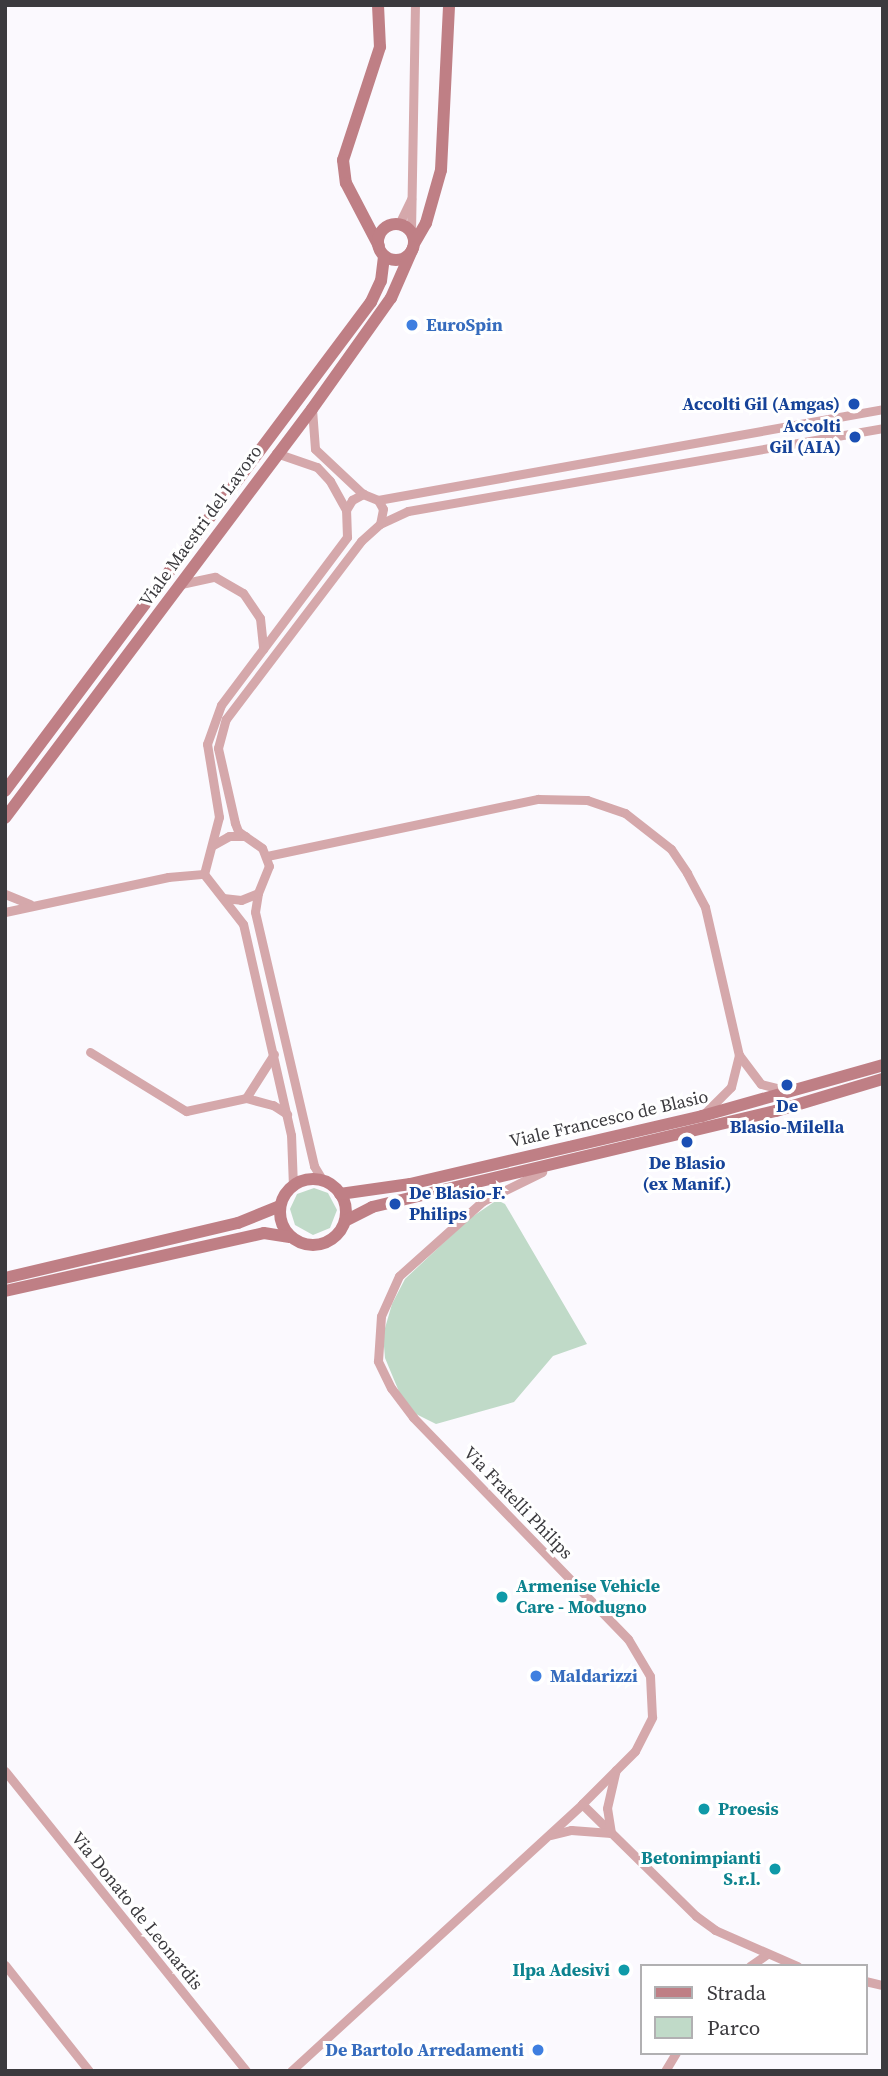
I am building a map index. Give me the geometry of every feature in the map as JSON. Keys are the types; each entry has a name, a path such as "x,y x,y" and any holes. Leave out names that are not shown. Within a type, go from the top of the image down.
{"street":[{"path":"378,5 380,47 343,159 346,183 382,251 402,259 413,241 415,5"},
{"name":"Viale Maestri del Lavoro","path":"5,818 276,453 312,409 391,298 413,241 426,223 441,170 449,5"},
{"path":"382,251 381,233 399,224 412,197"},
{"path":"399,224 413,241"},
{"name":"Viale Maestri del Lavoro","path":"5,791 371,302 382,281 382,251"},
{"path":"312,409 315,449 363,495 377,500 883,409"},
{"path":"5,1292 264,1233 290,1237 308,1245 327,1242 345,1221 341,1194 323,1181 314,1166 255,912 258,892 269,876 267,856 235,823 218,748 226,719 370,531 380,524 421,509 622,477 883,428"},
{"path":"213,845 219,817 208,758 209,732 221,705 347,537 346,510 330,481 317,467 276,453"},
{"path":"346,510 352,500 363,495"},
{"path":"377,500 383,514 380,524"},
{"path":"348,522 358,530 370,531"},
{"path":"179,585 215,577 243,593 260,618 263,649"},
{"path":"267,856 538,799 587,800 625,813 671,849 705,907 739,1055 761,1084 801,1091"},
{"path":"5,1278 238,1223 280,1206 293,1186 295,1167 287,1114 243,924 204,874 207,853 213,845 229,836 246,837"},
{"path":"5,912 168,877 204,874"},
{"path":"223,898 241,900 258,892"},
{"path":"5,894 19,903 39,905"},
{"path":"90,1052 186,1111 246,1098 273,1105 287,1114"},
{"path":"246,1098 274,1054"},
{"path":"702,1116 731,1087 739,1055"},
{"name":"Viale Francesco de Blasio","path":"341,1194 410,1184 702,1116 801,1091 883,1065"},
{"name":"Viale Francesco de Blasio","path":"345,1221 372,1207 776,1111 883,1079"},
{"name":"Via Fratelli Philips","path":"291,2071 582,1804 635,1751 652,1717 653,1684 646,1663 628,1639 413,1417 385,1377 378,1361 377,1334 388,1294 399,1276 467,1214 513,1182 584,1156"},
{"path":"293,1186 323,1181"},
{"path":"280,1206 284,1228 290,1237"},
{"path":"611,1833 607,1808 617,1769"},
{"name":"Via Donato de Leonardis","path":"5,1771 246,2071"},
{"path":"582,1804 696,1916 766,1955 791,1964"},
{"path":"549,1835 571,1830 611,1833"},
{"path":"753,1964 766,1955"},
{"path":"5,1965 89,2071"},
{"path":"665,2071 675,2055"}],"green space":[{"path":"314,1188 328,1193 337,1210 330,1228 313,1235 295,1225 290,1209 297,1194"},
{"path":"497,1200 505,1204 587,1344 553,1356 514,1402 436,1424 416,1414 400,1394 385,1358 383,1335 392,1304 405,1279 469,1219"}],"place":[{"name":"EuroSpin","path":"412,325"},
{"name":"Accolti Gil (Amgas)","path":"854,404"},
{"name":"Accolti Gil (AIA)","path":"855,437"},
{"name":"De Blasio-Milella","path":"787,1085"},
{"name":"De Blasio (ex Manif.)","path":"687,1142"},
{"name":"De Blasio-F. Philips","path":"395,1204"},
{"name":"Armenise Vehicle Care - Modugno","path":"502,1597"},
{"name":"Maldarizzi","path":"536,1676"},
{"name":"Proesis","path":"704,1809"},
{"name":"Betonimpianti S.r.l.","path":"775,1869"},
{"name":"Ilpa Adesivi","path":"624,1970"},
{"name":"De Bartolo Arredamenti","path":"538,2050"}]}
